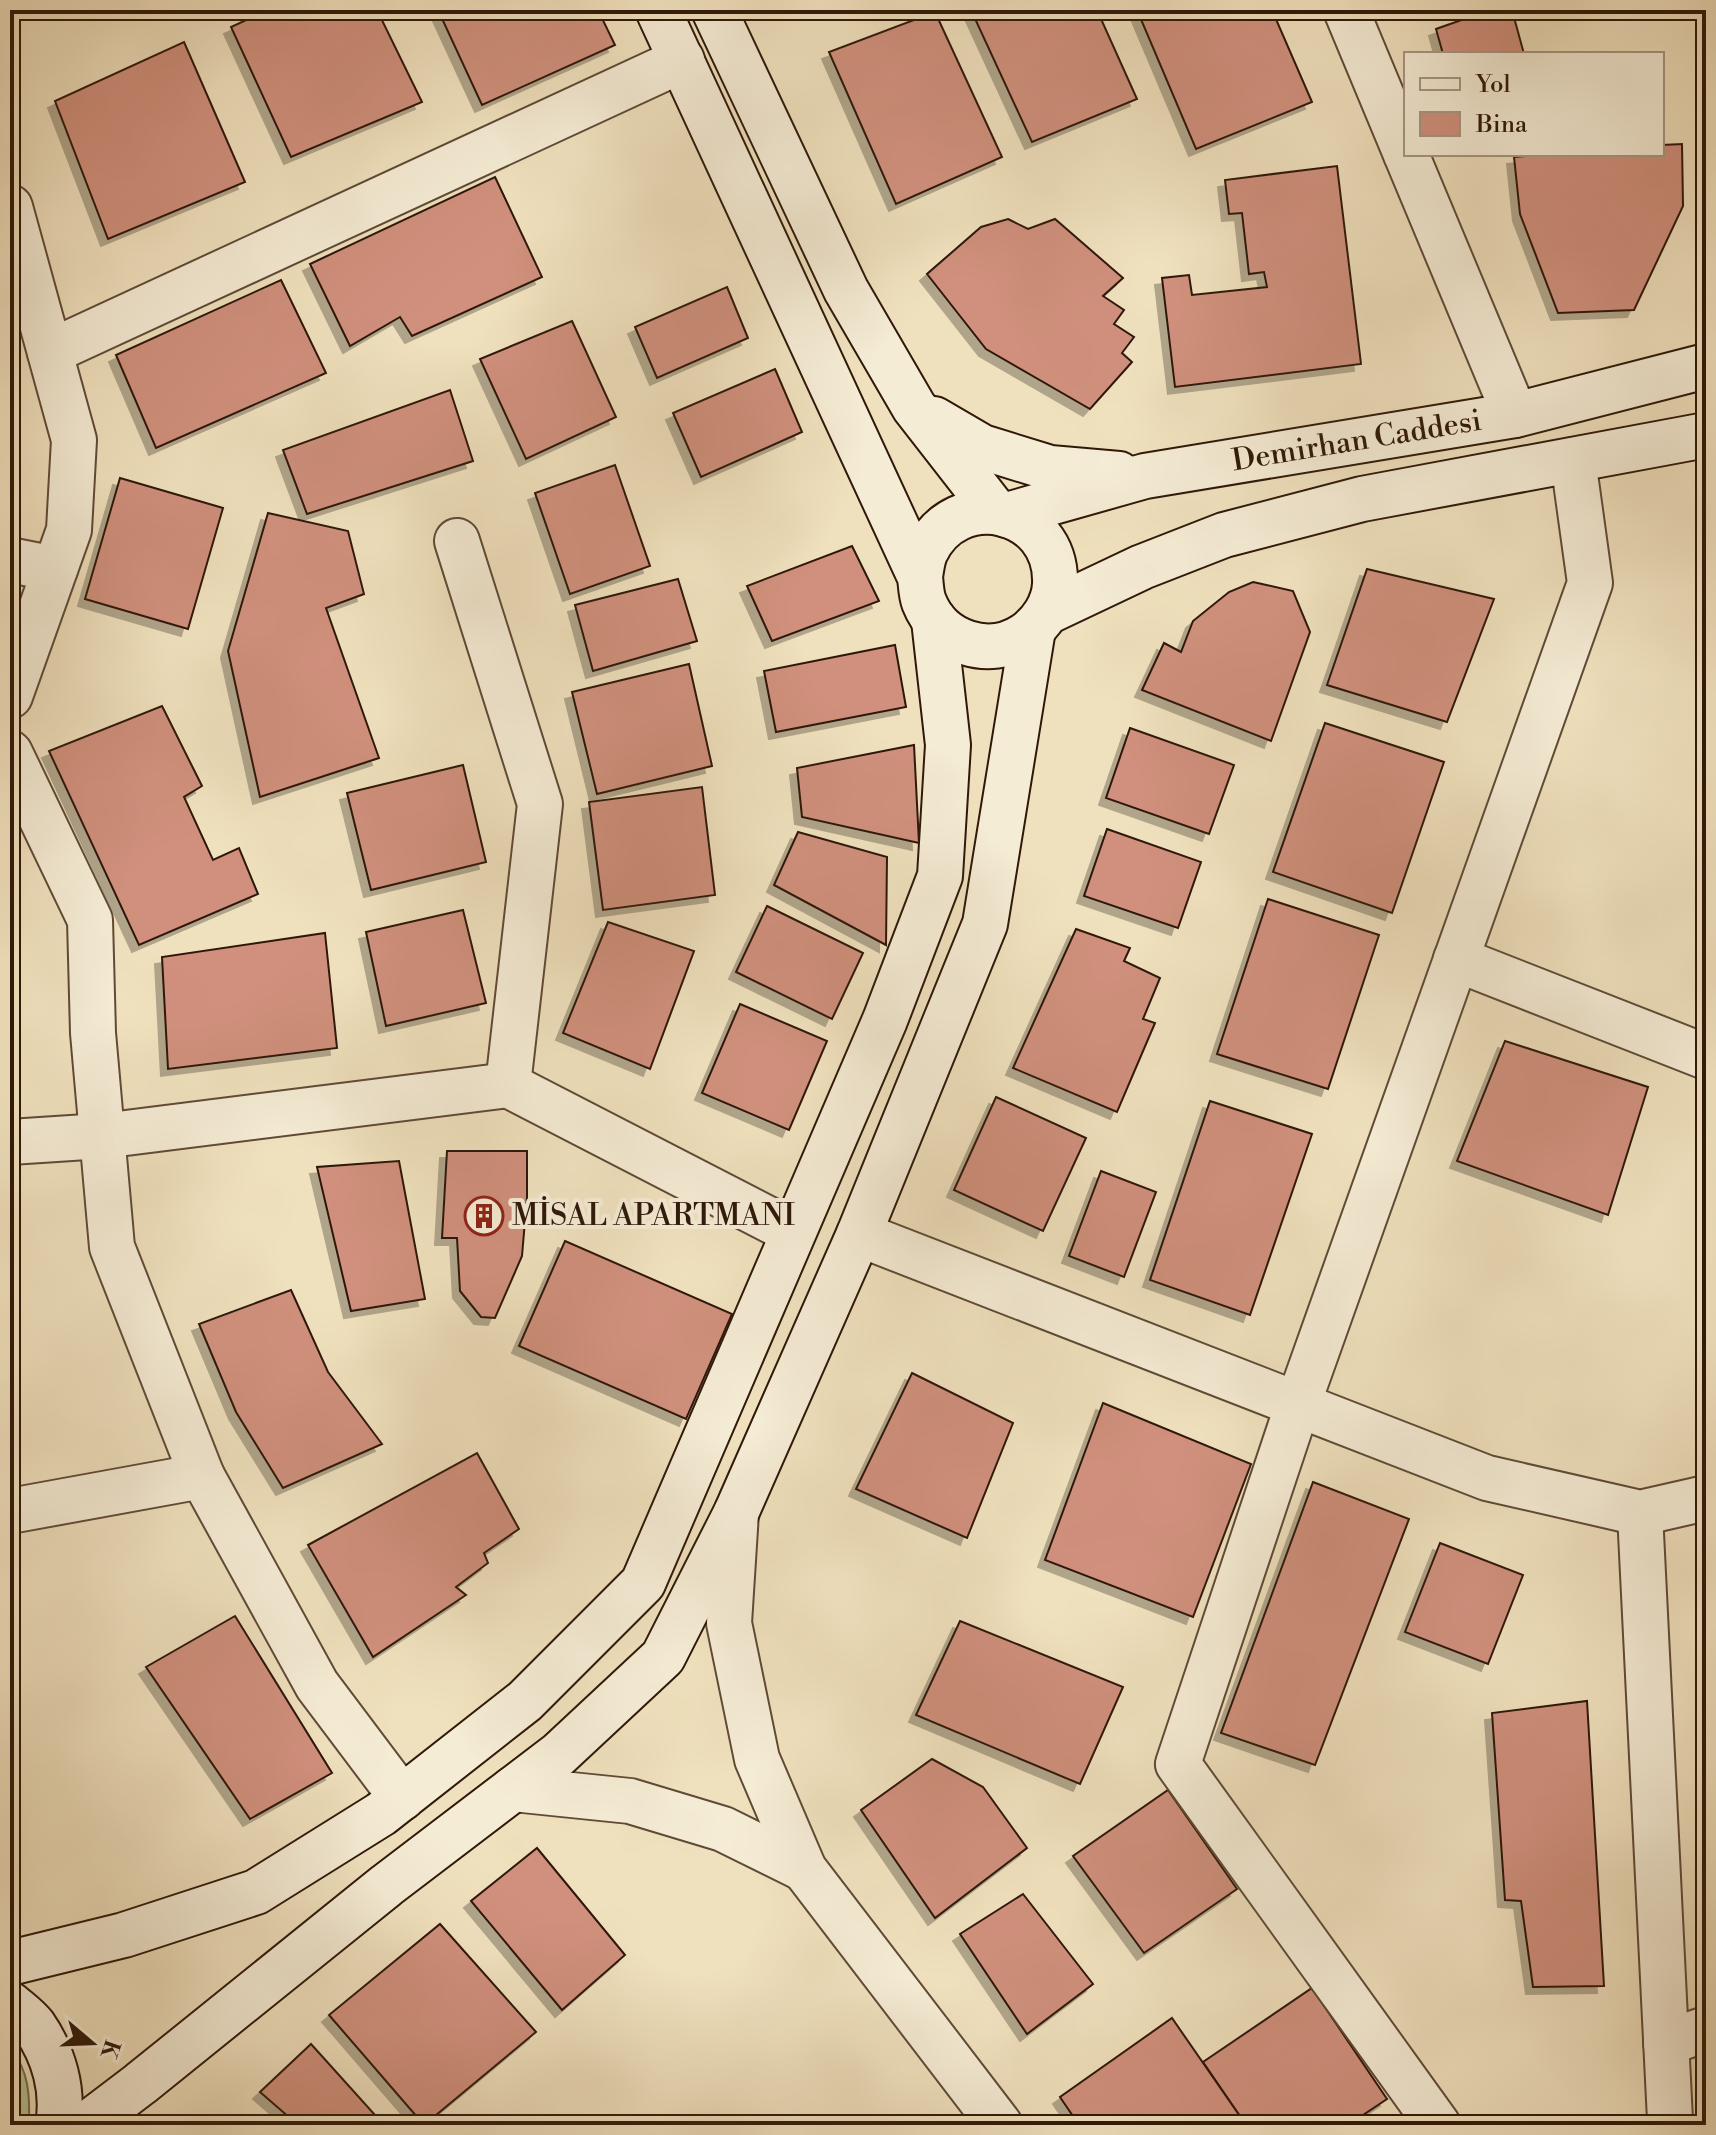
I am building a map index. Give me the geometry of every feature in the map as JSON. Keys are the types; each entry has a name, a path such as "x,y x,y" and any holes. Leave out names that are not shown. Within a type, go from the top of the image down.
{"street":[{"path":"658,10 920,577 923,600 934,620 950,636 970,645 993,647 1014,642 1040,621"},
{"path":"714,10 846,290 914,407 1001,513"},
{"path":"1346,10 1404,149"},
{"path":"50,352 682,60"},
{"path":"1407,156 1515,415"},
{"path":"10,207 74,440 69,530 10,696"},
{"name":"Demirhan Caddesi","path":"1001,513 1145,476 1515,415 1706,366"},
{"path":"914,407 982,447 1036,464 1050,468 1145,476"},
{"name":"Demirhan Caddesi","path":"1040,621 1142,567 1224,535 1362,499 1706,435"},
{"path":"1438,2125 1178,1764 1298,1404 1590,583 1573,460"},
{"path":"86,2125 387,1885 559,1754 663,1657 736,1513 859,1234 985,924 1040,621 1054,591 1055,569 1048,548 1035,530 1017,517 973,512 953,521 935,536 924,555 920,577"},
{"path":"457,541 540,804 508,1085"},
{"path":"10,560 55,569"},
{"path":"10,1963 124,1935 256,1892 381,1814 525,1701 643,1583 885,1020 940,876 948,745 934,620"},
{"path":"10,753 90,920 93,1033 112,1247 202,1476 317,1685 402,1798"},
{"path":"1456,959 1706,1057"},
{"path":"10,1142 102,1136 508,1085 793,1232"},
{"path":"859,1234 1487,1478 1640,1513 1706,1498"},
{"path":"10,1511 202,1476"},
{"path":"736,1513 729,1623 757,1759 804,1869 1000,2125"},
{"path":"1640,1513 1686,2036 1670,2120 1672,2125"},
{"path":"513,1789 630,1801 723,1829 804,1869"},
{"path":"10,2004 33,2024 54,2063 61,2106 58,2125"}],"green space":[{"path":"10,2047 21,2065 27,2084 29,2125 10,2125"}],"building":[{"path":"268,10 377,10 422,102 291,157 231,27"},
{"path":"438,10 598,10 615,45 482,105"},
{"path":"971,10 1097,10 1137,99 1032,142"},
{"path":"1137,10 1272,10 1312,102 1196,149"},
{"path":"1490,10 1512,10 1523,52 1442,52 1436,29"},
{"path":"935,12 1002,157 896,204 829,52"},
{"path":"184,42 245,182 108,239 55,101"},
{"path":"1682,144 1683,206 1634,310 1558,313 1520,214 1514,157 1664,156 1664,145"},
{"path":"1337,166 1361,364 1175,387 1162,278 1189,275 1192,295 1267,287 1264,272 1249,274 1242,213 1229,214 1225,180"},
{"path":"495,177 542,277 412,336 400,317 350,346 310,264"},
{"path":"1008,219 1028,229 1055,219 1123,278 1103,296 1124,310 1114,324 1134,337 1122,353 1132,362 1090,409 986,349 927,274 981,227"},
{"path":"281,280 326,373 156,448 116,355"},
{"path":"727,287 748,338 657,378 635,327"},
{"path":"572,321 616,417 526,459 480,359"},
{"path":"775,369 802,432 701,477 673,413"},
{"path":"450,390 473,461 307,514 283,450"},
{"path":"615,465 650,566 570,594 535,493"},
{"path":"120,478 223,508 188,629 85,599"},
{"path":"268,513 348,531 364,594 326,608 379,758 260,797 228,651"},
{"path":"852,546 879,601 772,641 747,586"},
{"path":"1367,569 1494,599 1447,722 1327,685"},
{"path":"678,579 697,641 593,671 575,605"},
{"path":"1253,582 1293,591 1310,632 1271,741 1142,690 1164,643 1181,652 1193,621 1229,592"},
{"path":"895,645 906,707 776,732 764,671"},
{"path":"689,664 712,766 597,794 572,692"},
{"path":"162,706 202,786 184,797 213,860 239,848 258,894 139,945 49,751"},
{"path":"1325,723 1444,762 1392,913 1273,872"},
{"path":"1130,728 1234,765 1209,834 1106,798"},
{"path":"914,745 919,843 802,817 797,768"},
{"path":"463,765 486,862 371,890 347,793"},
{"path":"702,787 715,895 603,910 589,802"},
{"path":"1107,829 1201,862 1178,928 1084,896"},
{"path":"798,832 887,857 886,945 774,885"},
{"path":"1268,899 1379,935 1328,1089 1217,1054"},
{"path":"767,906 863,953 832,1019 736,972"},
{"path":"463,910 486,1003 386,1026 366,932"},
{"path":"608,922 694,951 650,1069 563,1033"},
{"path":"1076,929 1130,948 1124,961 1160,978 1143,1019 1155,1023 1117,1112 1013,1068"},
{"path":"325,933 337,1048 168,1069 162,957"},
{"path":"740,1004 827,1041 789,1130 702,1093"},
{"path":"1505,1041 1648,1087 1608,1215 1457,1161"},
{"path":"996,1097 1086,1138 1043,1231 954,1190"},
{"path":"1210,1101 1312,1134 1250,1315 1150,1280"},
{"name":"MİSAL APARTMANI","path":"447,1151 527,1151 522,1256 495,1318 481,1317 460,1291 457,1238 442,1238"},
{"path":"399,1161 425,1299 351,1311 317,1167"},
{"path":"1101,1171 1156,1192 1124,1277 1069,1256"},
{"path":"565,1241 732,1314 686,1419 519,1346"},
{"path":"291,1290 328,1372 382,1444 283,1488 236,1412 199,1324"},
{"path":"912,1373 1013,1423 967,1538 856,1489"},
{"path":"1103,1403 1251,1464 1193,1617 1045,1560"},
{"path":"477,1453 519,1529 484,1553 488,1563 456,1587 466,1595 373,1657 308,1545"},
{"path":"1313,1482 1409,1519 1315,1765 1221,1733"},
{"path":"1440,1543 1523,1575 1488,1664 1405,1632"},
{"path":"235,1616 332,1773 250,1819 146,1667"},
{"path":"960,1621 1123,1687 1080,1784 916,1715"},
{"path":"1587,1701 1604,1986 1533,1987 1521,1901 1505,1900 1492,1713"},
{"path":"932,1759 983,1787 1027,1848 935,1918 861,1810"},
{"path":"1168,1790 1237,1889 1144,1953 1073,1856"},
{"path":"537,1848 625,1955 562,2010 471,1901"},
{"path":"1023,1894 1093,1984 1027,2034 960,1934"},
{"path":"440,1924 536,2032 424,2125 329,2015"},
{"path":"1312,1988 1387,2099 1348,2125 1246,2125 1203,2062"},
{"path":"1172,2018 1246,2125 1079,2125 1060,2097"},
{"path":"311,2044 384,2125 298,2125 260,2092"}],"place":[{"name":"MİSAL APARTMANI","path":"484,1216"}]}
